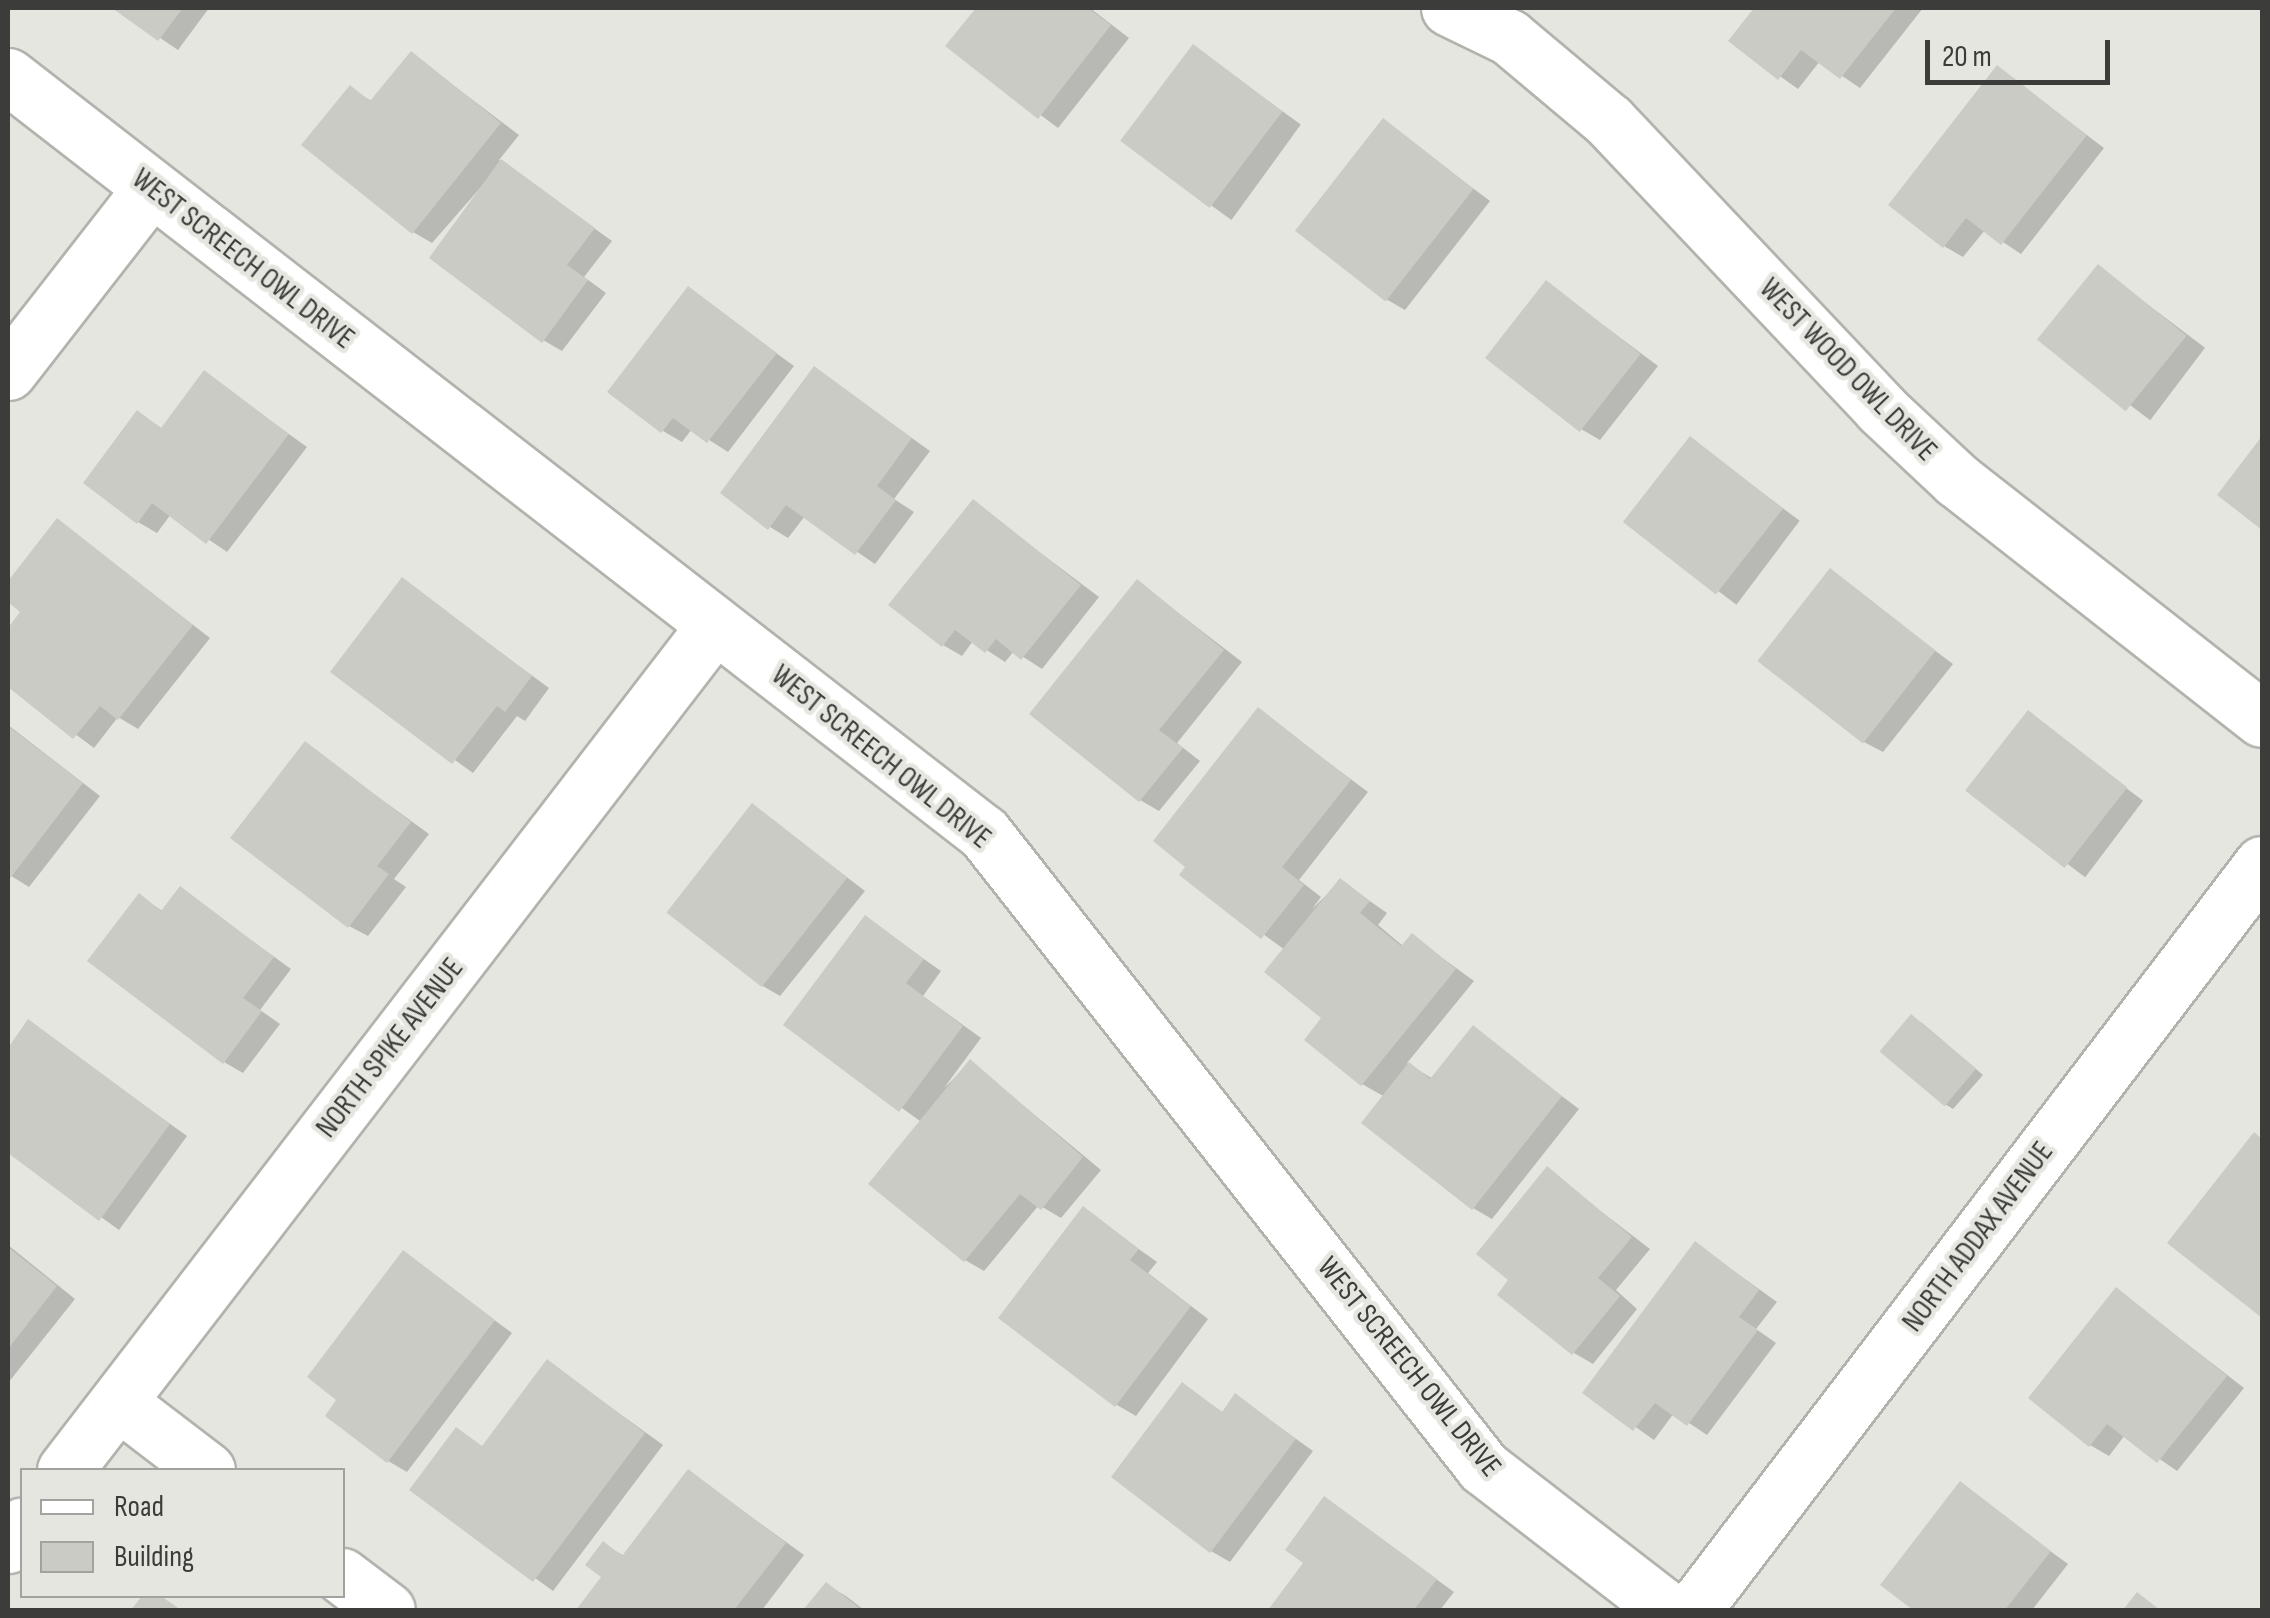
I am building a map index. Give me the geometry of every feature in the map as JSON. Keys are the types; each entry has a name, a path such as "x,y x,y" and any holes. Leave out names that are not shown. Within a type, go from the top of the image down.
{"street":[{"name":"WEST WOOD OWL DRIVE","path":"1449,8 1509,37 1609,121 1881,409 1957,480 2262,718"},
{"name":"WEST SCREECH OWL DRIVE","path":"8,76 984,833 1484,1467 1668,1610"},
{"path":"8,372 151,188"},
{"name":"NORTH SPIKE AVENUE","path":"67,1468 715,626"},
{"name":"NORTH ADDAX AVENUE","path":"1694,1610 2262,864"},
{"path":"118,1402 204,1468"},
{"path":"345,1578 388,1610"}],"building":[{"path":"112,8 183,8 158,41"},
{"path":"976,8 1088,8 1111,25 1038,119 945,46"},
{"path":"1754,8 1896,8 1840,79 1801,50 1778,80 1728,41"},
{"path":"1193,44 1282,111 1210,208 1120,141"},
{"path":"411,51 501,123 412,234 301,145 350,85 370,101"},
{"path":"1997,65 2087,135 2001,245 1966,218 1943,248 1888,205"},
{"path":"1383,118 1474,189 1386,301 1295,231"},
{"path":"501,159 595,228 567,265 588,280 542,343 429,258"},
{"path":"2098,264 2187,336 2126,411 2037,339"},
{"path":"1546,280 1641,354 1580,432 1485,358"},
{"path":"688,286 777,353 707,443 673,418 661,433 607,392"},
{"path":"814,366 912,438 877,486 896,500 855,555 786,505 768,530 720,493"},
{"path":"204,370 289,434 206,544 152,503 137,524 83,483 137,410 161,428"},
{"path":"1690,436 1783,509 1716,595 1623,522"},
{"path":"2262,436 2262,530 2217,495"},
{"path":"973,499 1081,585 1021,660 996,639 985,653 955,630 942,647 888,605"},
{"path":"57,518 193,625 118,720 100,706 73,739 8,687 8,628 20,612 8,602 8,581"},
{"path":"1830,568 1936,650 1863,743 1757,661"},
{"path":"402,577 532,676 505,712 497,706 452,764 330,672"},
{"path":"1137,579 1224,650 1159,730 1183,748 1139,802 1029,714"},
{"path":"1258,707 1351,780 1282,867 1304,885 1261,939 1179,875 1185,867 1153,841"},
{"path":"2028,710 2127,788 2064,868 1965,790"},
{"path":"8,726 83,783 8,881"},
{"path":"305,741 411,822 377,866 389,874 348,928 230,838"},
{"path":"752,803 847,877 762,987 666,913"},
{"path":"1340,878 1370,901 1360,913 1401,946 1412,933 1456,969 1361,1086 1304,1040 1321,1018 1264,972"},
{"path":"180,886 274,957 243,998 262,1011 223,1064 87,961 139,893 161,911"},
{"path":"865,915 924,959 906,983 963,1026 899,1112 783,1025"},
{"path":"1911,1014 1976,1069 1945,1106 1880,1052"},
{"path":"28,1019 170,1124 99,1221 8,1153 8,1048"},
{"path":"1473,1025 1562,1096 1472,1210 1361,1123 1409,1062 1430,1079"},
{"path":"970,1059 1083,1157 1041,1210 1020,1194 964,1262 868,1184"},
{"path":"2254,1132 2262,1139 2262,1318 2167,1243"},
{"path":"1547,1166 1632,1237 1598,1278 1620,1296 1572,1355 1497,1295 1508,1280 1476,1254"},
{"path":"1083,1206 1139,1249 1130,1260 1191,1306 1115,1407 998,1318"},
{"path":"1695,1241 1759,1290 1739,1317 1758,1330 1687,1426 1655,1403 1633,1431 1582,1393"},
{"path":"8,1247 57,1286 8,1349"},
{"path":"403,1250 495,1320 387,1463 325,1416 336,1400 307,1377"},
{"path":"2116,1287 2227,1376 2157,1463 2107,1424 2089,1447 2028,1398"},
{"path":"547,1359 645,1433 533,1582 409,1490 456,1427 482,1446"},
{"path":"1182,1382 1222,1412 1235,1393 1296,1439 1210,1553 1111,1477"},
{"path":"688,1469 786,1543 734,1610 576,1610 601,1577 585,1565 603,1541 622,1556"},
{"path":"1960,1481 2051,1551 2005,1610 1913,1610 1880,1585"},
{"path":"1324,1496 1437,1579 1414,1610 1268,1610 1303,1563 1285,1550"},
{"path":"826,1582 862,1610 803,1610"},
{"path":"2137,1592 2160,1610 2123,1610"},
{"path":"140,1598 164,1598 181,1610 131,1610"}]}
